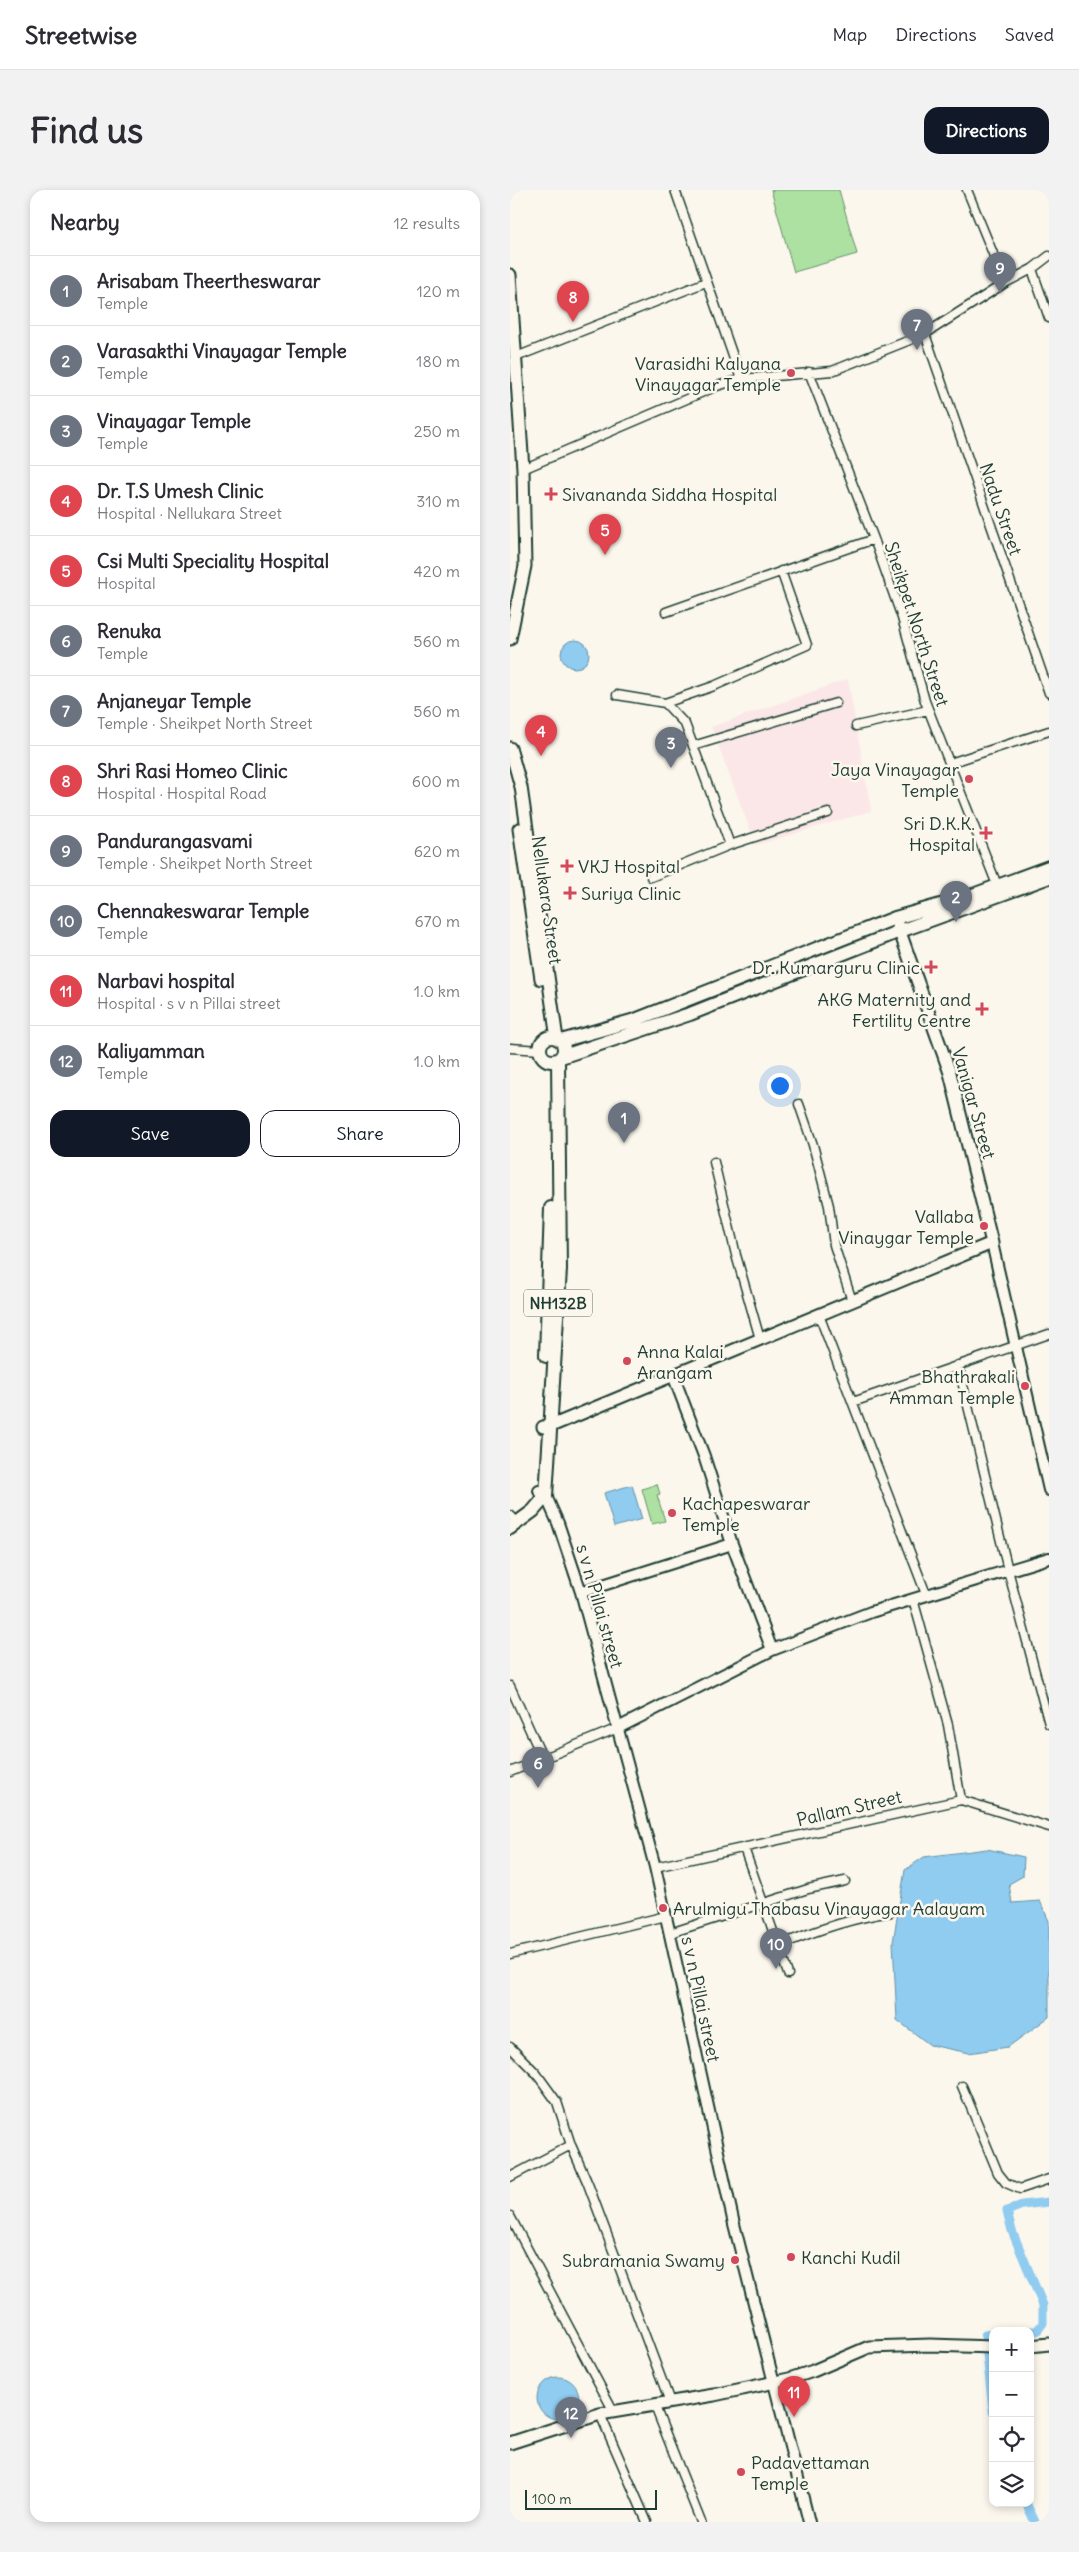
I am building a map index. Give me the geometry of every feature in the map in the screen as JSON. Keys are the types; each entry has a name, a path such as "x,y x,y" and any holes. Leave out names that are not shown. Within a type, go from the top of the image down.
{"highway":[{"path":"1049,867 965,898 895,918 635,1020 543,1042 541,1050 543,1056 557,1059 690,1014 900,931 1049,877"},
{"path":"556,1039 564,1047 557,1059"},
{"name":"NH132B","path":"543,1494 547,1427 557,1059"},
{"path":"511,1520 533,1511 543,1494"},
{"path":"511,1520 543,1494"}],"main road":[{"path":"510,639 525,566 523,469 511,278"},
{"name":"Nellukara Street","path":"510,748 521,787 556,1039"},
{"name":"Nellukara Street","path":"510,767 556,1039"},
{"name":"Vanigar Street","path":"895,918 950,1073 992,1242"},
{"path":"547,1427 992,1242"},
{"path":"1034,2346 1049,2344"},
{"path":"510,2443 600,2414 714,2396 814,2372 870,2348 989,2347"}],"street":[{"path":"676,190 706,282 741,379"},
{"path":"967,190 1005,283"},
{"path":"523,469 716,386 741,379 832,371 925,334 1005,283 1032,269 1049,256"},
{"path":"1032,269 1049,318"},
{"path":"516,357 706,282"},
{"name":"Nadu Street","path":"925,334 1049,693"},
{"name":"Sheikpet North Street","path":"809,372 874,539 902,618 928,710 997,885"},
{"path":"666,612 874,539"},
{"path":"617,695 666,703 714,686 807,645 781,571"},
{"path":"666,703 685,724 730,845"},
{"path":"693,746 836,703"},
{"path":"856,726 928,710"},
{"path":"950,763 1049,732"},
{"path":"651,877 730,845 828,813"},
{"path":"510,1048 541,1050"},
{"path":"799,1104 813,1144 829,1206 834,1245 852,1301"},
{"path":"714,1162 736,1255 760,1339"},
{"path":"992,1242 1049,1490"},
{"path":"819,1315 926,1594"},
{"path":"853,1402 1016,1343 1049,1334"},
{"path":"958,1365 1008,1570 1049,1724"},
{"path":"673,1375 704,1456 732,1544 772,1650"},
{"name":"s v n Pillai street","path":"543,1494 558,1523 582,1592 655,1867 734,2224 809,2522"},
{"path":"533,1511 550,1514 558,1523"},
{"path":"582,1592 732,1544"},
{"path":"510,1772 618,1728 772,1650 871,1612 1049,1558"},
{"path":"913,1599 948,1725 961,1800"},
{"path":"511,1691 543,1759"},
{"name":"Pallam Street","path":"655,1867 961,1800 1049,1827"},
{"path":"744,1848 762,1905 788,1974"},
{"path":"670,1933 808,1889 845,1881"},
{"path":"778,1946 823,1927 856,1917 891,1912"},
{"path":"510,1954 666,1916"},
{"path":"510,2047 536,2073 553,2094 564,2120 570,2145 588,2184 670,2402"},
{"path":"962,2086 998,2173 1006,2183 1020,2189 1049,2179"},
{"path":"510,2177 570,2145"},
{"path":"510,2216 614,2412"},
{"path":"654,2404 701,2522"},
{"path":"600,2414 647,2522"}],"shaded area":[{"path":"848,679 871,811 756,845 711,727"}],"green space":[{"path":"771,190 839,190 857,254 794,272"},
{"path":"657,1484 660,1494 657,1495 665,1521 652,1524 642,1489"}],"water":[{"path":"575,640 585,644 589,654 585,664 575,668 565,664 561,654 565,644"},
{"path":"632,1485 642,1519 614,1527 604,1493"},
{"path":"987,1849 1024,1857 1023,1876 1009,1884 1012,1903 1040,1901 1049,1921 1049,2017 1008,2047 969,2053 930,2045 897,2020 893,1942 905,1870 924,1857"},
{"path":"558,2377 573,2383 579,2398 573,2413 558,2419 543,2413 537,2398 543,2383"}],"waterway":[{"path":"1034,2331 1037,2331 1043,2323 1043,2305 1012,2231 1007,2211 1022,2205 1049,2202"},
{"path":"989,2334 985,2335 989,2373"},
{"path":"1028,2507 1035,2522"}],"place":[{"name":"Pandurangasvami","path":"1000,293"},
{"name":"Shri Rasi Homeo Clinic","path":"573,322"},
{"name":"Anjaneyar Temple","path":"917,350"},
{"name":"Varasidhi Kalyana Vinayagar Temple","path":"791,373"},
{"name":"Sivananda Siddha Hospital","path":"551,494"},
{"name":"Csi Multi Speciality Hospital","path":"605,555"},
{"name":"Dr. T.S Umesh Clinic","path":"541,756"},
{"name":"Vinayagar Temple","path":"671,768"},
{"name":"Jaya Vinayagar Temple","path":"969,779"},
{"name":"Sri D.K.K. Hospital","path":"986,833"},
{"name":"VKJ Hospital","path":"567,866"},
{"name":"Suriya Clinic","path":"570,893"},
{"name":"Varasakthi Vinayagar Temple","path":"956,922"},
{"name":"Dr. Kumarguru Clinic","path":"931,967"},
{"name":"AKG Maternity and Fertility Centre","path":"982,1009"},
{"name":"Arisabam Theertheswarar","path":"624,1143"},
{"name":"Vallaba Vinaygar Temple","path":"984,1226"},
{"name":"Anna Kalai Arangam","path":"627,1361"},
{"name":"Bhathrakali Amman Temple","path":"1025,1386"},
{"name":"Kachapeswarar Temple","path":"672,1513"},
{"name":"Renuka","path":"538,1788"},
{"name":"Arulmigu Thabasu Vinayagar Aalayam","path":"663,1908"},
{"name":"Chennakeswarar Temple","path":"776,1969"},
{"name":"Kanchi Kudil","path":"791,2257"},
{"name":"Subramania Swamy","path":"735,2260"},
{"name":"Narbavi hospital","path":"794,2417"},
{"name":"Kaliyamman","path":"571,2438"},
{"name":"Padavettaman Temple","path":"741,2472"}]}
